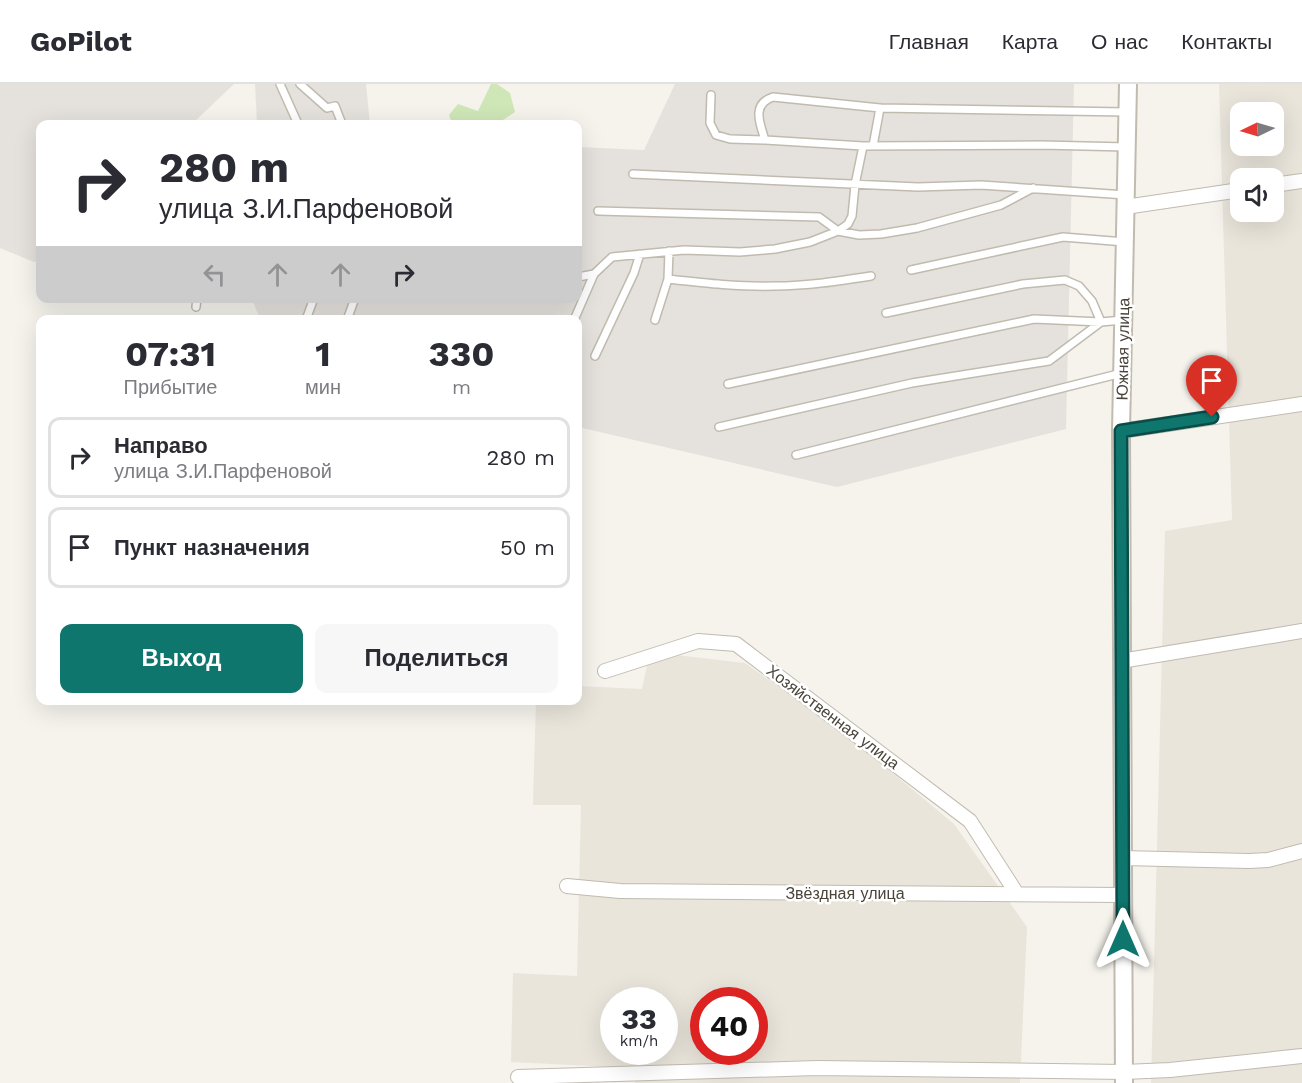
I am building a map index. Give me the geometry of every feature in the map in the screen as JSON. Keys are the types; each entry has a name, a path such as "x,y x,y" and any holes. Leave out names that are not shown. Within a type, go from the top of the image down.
{"street":[{"name":"Южная улица","path":"1124,1078 1121,431 1128,84"},
{"path":"1284,184 1302,181"},
{"path":"1126,201 1230,191"},
{"path":"1121,431 1302,404"},
{"path":"1121,661 1302,631"},
{"name":"Хозяйственная улица","path":"605,671 698,640 736,644 970,821 1017,894"},
{"path":"1122,858 1249,861 1268,860 1302,851"},
{"name":"Звёздная улица","path":"567,886 620,891 1123,895"},
{"path":"518,1077 817,1068 1124,1078 1170,1070 1302,1056"}],"lane":[{"path":"280,84 296,120"},
{"path":"300,84 327,108 336,106 341,120"},
{"path":"711,95 710,123 716,135 730,139 863,146 1127,147"},
{"path":"765,140 758,119 760,107 766,99 773,97 880,108 1128,112"},
{"path":"873,146 880,108"},
{"path":"582,302 594,274 612,257 684,250 740,252 775,249 810,242 838,231 848,224 852,216 855,185 863,146"},
{"path":"633,174 918,187 981,185 1033,188 1126,201"},
{"path":"598,212 819,217 838,231 860,235 881,234 917,228 1001,205 1033,188"},
{"path":"910,270 1063,237 1125,242"},
{"path":"655,320 669,279 669,251"},
{"path":"595,357 634,273 639,254"},
{"path":"582,276 594,274"},
{"path":"669,279 714,284 774,286 823,283 872,276"},
{"path":"886,314 1023,284 1065,280 1079,286 1092,301 1101,322"},
{"path":"196,303 196,307"},
{"path":"728,384 1034,319 1101,322 1123,320"},
{"path":"719,427 912,383 1049,361 1101,322"},
{"path":"796,455 1122,373"}],"shaded area":[{"path":"0,84 234,84 196,120 36,120 36,261 0,248"},
{"path":"255,84 366,84 370,120 257,120"},
{"path":"675,84 1074,84 1066,429 837,487 582,428 582,315 258,315 254,303 582,303 582,147 644,150"},
{"path":"1219,84 1302,84 1302,1083 1151,1083 1165,531 1232,520"},
{"path":"650,652 745,663 847,735 954,824 1027,927 1020,1083 635,1083 631,1068 511,1062 513,973 577,976 581,805 533,805 536,705 582,705 582,686 642,689"}],"green space":[{"path":"491,84 497,84 510,93 515,112 503,120 451,120 449,115 458,104 478,111"}],"route":[{"path":"1123,939 1121,431 1212,417"}]}
